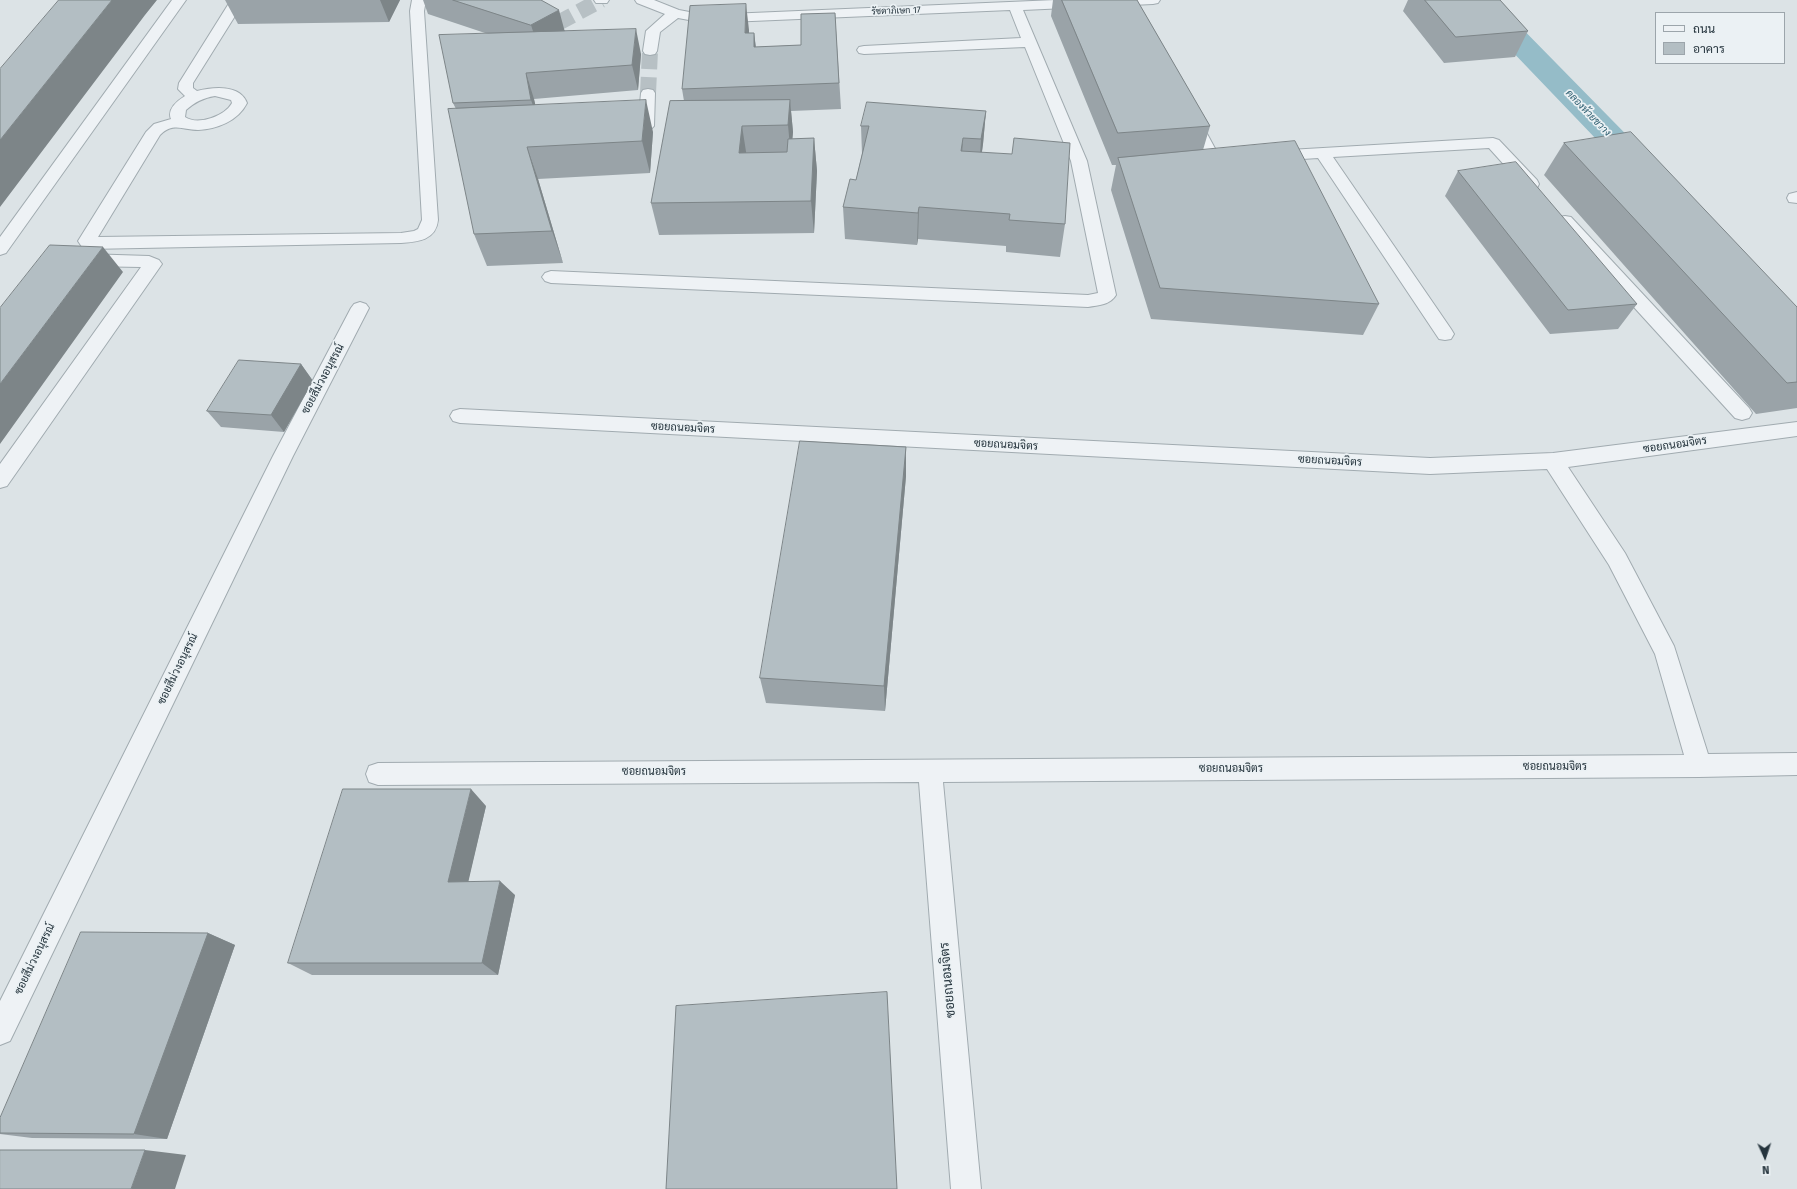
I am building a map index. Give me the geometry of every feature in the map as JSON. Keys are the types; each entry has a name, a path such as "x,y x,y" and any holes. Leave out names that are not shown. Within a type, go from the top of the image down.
{"street":[{"path":"0,249 179,0"},
{"path":"195,97 185,89 186,83 238,0"},
{"path":"180,121 176,116 177,111 181,106 195,97 204,94 225,92 233,94 238,98 239,103 237,109 232,115 213,124 193,125 180,121 159,127 154,132 87,241 88,243 401,238 419,236 425,233 428,230 430,220 417,11 419,0"},
{"name":"รัชดาภิเษก 17","path":"642,0 675,13 725,24 952,4 1128,8 1154,0"},
{"path":"551,277 1088,301 1101,299 1107,295 1079,161 1015,6"},
{"path":"650,50 653,31 675,13"},
{"path":"864,50 1030,42"},
{"path":"646,126 648,93"},
{"path":"1182,103 1212,157 1224,160 1493,143 1742,413"},
{"path":"1322,153 1445,334"},
{"path":"0,480 152,264 149,262 67,260"},
{"name":"ซอยสีม่วงอนุสรณ์","path":"0,1031 283,456 360,308"},
{"name":"ซอยถนอมจิตร","path":"460,416 1430,466 1553,461 1797,429"},
{"path":"1553,461 1617,559 1666,653 1699,766"},
{"name":"ซอยถนอมจิตร","path":"378,774 1699,766 1797,764"},
{"name":"ซอยถนอมจิตร","path":"930,770 966,1189"}],"building":[{"path":"59,0 112,0 0,140 0,69"},
{"path":"453,0 541,0 559,10 531,25"},
{"path":"1062,0 1137,0 1210,126 1118,133"},
{"path":"1425,0 1500,0 1528,31 1456,37"},
{"path":"746,4 745,33 754,33 754,47 801,45 801,14 835,13 839,83 682,89 690,6"},
{"path":"636,29 632,65 526,73 531,100 453,103 439,35"},
{"path":"646,100 642,141 527,147 552,231 474,234 448,109"},
{"path":"790,100 788,125 742,126 739,153 787,152 788,139 814,138 811,201 651,203 670,101"},
{"path":"867,102 986,111 981,139 963,138 961,151 1012,154 1014,138 1070,143 1065,224 1009,220 1010,214 919,207 918,213 843,207 850,179 856,180 869,126 861,126"},
{"path":"1631,132 1797,307 1797,382 1787,383 1564,143"},
{"path":"1295,141 1379,304 1160,288 1118,158"},
{"path":"1516,162 1637,304 1568,310 1458,171"},
{"path":"50,245 103,247 0,384 0,308"},
{"path":"239,360 301,364 271,415 207,411"},
{"path":"800,441 906,447 884,686 760,678"},
{"path":"343,789 471,789 448,882 500,881 482,963 288,963"},
{"path":"81,932 208,933 134,1134 0,1133 0,1118"},
{"path":"887,992 897,1189 666,1189 676,1006"},
{"path":"0,1150 145,1150 131,1189 0,1189"}],"waterway":[{"name":"คลองห้วยขวาง","path":"1482,0 1493,15 1653,180"}],"tunnel":[{"path":"558,23 601,0"},
{"path":"648,93 650,51"}]}
